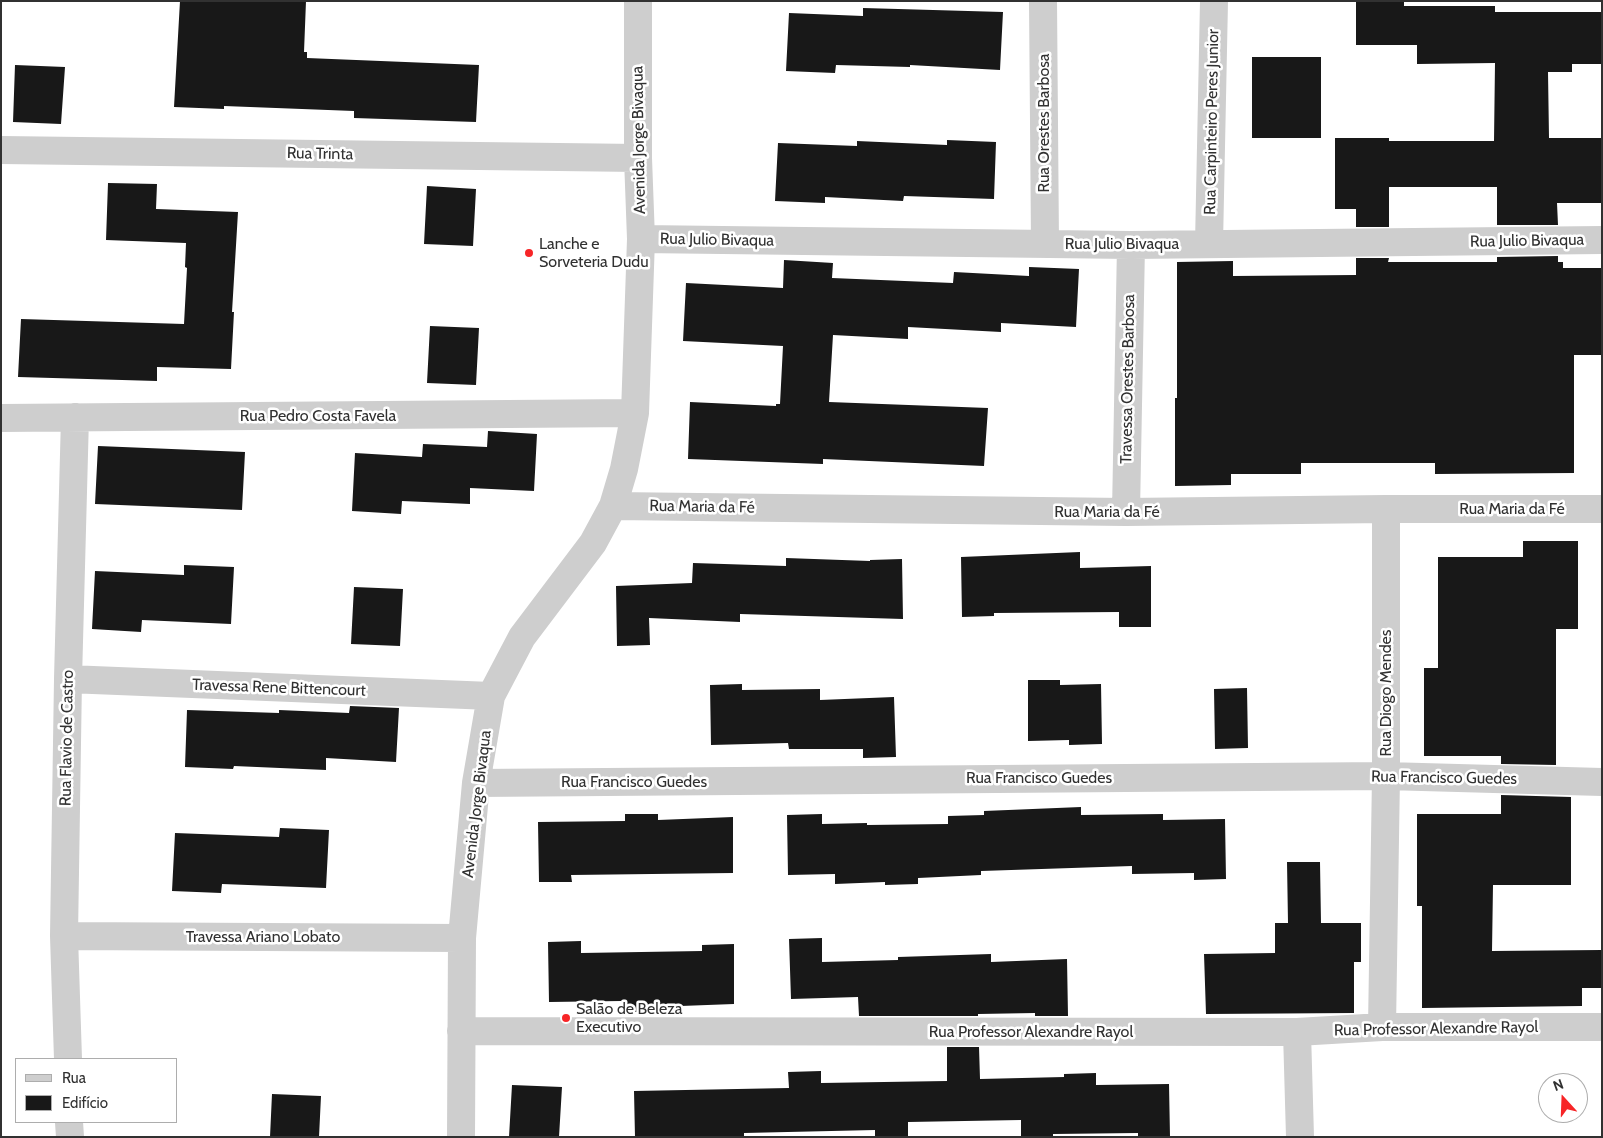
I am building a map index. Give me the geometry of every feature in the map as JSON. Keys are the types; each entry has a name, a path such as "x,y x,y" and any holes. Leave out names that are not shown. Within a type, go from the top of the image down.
{"street":[{"name":"Avenida Jorge Bivaqua","path":"461,1137 462,938 476,783 491,696 522,637 593,543 613,506 624,469 636,413 642,239 638,158 638,1"},
{"name":"Rua Orestes Barbosa","path":"1043,1 1045,244"},
{"name":"Rua Carpinteiro Peres Junior","path":"1209,244 1214,1"},
{"name":"Rua Trinta","path":"1,150 638,158"},
{"name":"Rua Julio Bivaqua","path":"642,239 1131,246 1602,240"},
{"name":"Travessa Orestes Barbosa","path":"1126,512 1131,246"},
{"name":"Rua Pedro Costa Favela","path":"1,418 636,413"},
{"name":"Rua Flavio de Castro","path":"68,1058 64,936 75,417"},
{"name":"Rua Maria da Fé","path":"613,506 1126,512 1602,509"},
{"name":"Rua Diogo Mendes","path":"1382,1026 1386,776 1386,509"},
{"name":"Travessa Rene Bittencourt","path":"68,679 491,696"},
{"name":"Rua Francisco Guedes","path":"476,783 1386,776 1602,782"},
{"name":"Travessa Ariano Lobato","path":"64,936 462,938"},
{"name":"Rua Professor Alexandre Rayol","path":"461,1031 1298,1032 1382,1026 1602,1027"},
{"path":"1298,1032 1300,1137"},
{"path":"69,1123 70,1137"}],"building":[{"path":"180,1 306,1 304,52 307,52 307,58 479,65 476,122 354,118 354,111 224,106 224,109 174,107"},
{"path":"1356,1 1404,1 1404,6 1495,6 1495,12 1602,12 1602,64 1572,64 1572,72 1548,72 1549,138 1602,138 1602,203 1557,203 1558,225 1497,225 1497,187 1389,187 1389,227 1356,227 1356,209 1335,209 1335,138 1389,138 1389,141 1494,141 1495,63 1417,64 1417,45 1356,45"},
{"path":"863,8 1003,12 1000,70 910,65 910,67 836,65 835,73 786,71 789,13 863,16"},
{"path":"1252,57 1321,57 1321,138 1252,138"},
{"path":"15,65 65,67 61,124 13,122"},
{"path":"947,140 996,142 994,199 904,196 903,201 825,197 825,203 775,201 778,143 857,146 857,141 947,145"},
{"path":"108,183 157,184 156,209 238,212 232,312 234,312 231,369 157,367 157,381 18,377 21,319 184,324 187,268 185,267 186,243 106,240"},
{"path":"427,186 476,189 473,246 424,244"},
{"path":"1558,256 1558,262 1563,262 1563,268 1602,268 1602,355 1574,355 1574,473 1435,474 1435,463 1301,463 1301,474 1231,474 1231,485 1175,486 1177,262 1233,261 1233,276 1356,275 1356,258 1389,258 1388,262 1497,262 1497,257"},
{"path":"784,260 833,263 832,278 953,283 954,272 1029,276 1029,267 1079,269 1076,327 1001,323 1001,332 908,327 908,339 833,335 829,402 988,408 984,466 823,459 823,464 688,459 690,402 776,406 776,404 780,404 783,346 683,341 686,283 783,288"},
{"path":"430,326 479,328 476,385 427,383"},
{"path":"488,431 537,434 534,491 470,488 470,504 402,501 401,514 352,511 355,453 422,457 423,444 487,447"},
{"path":"98,446 245,452 242,510 95,504"},
{"path":"1523,541 1578,541 1578,629 1556,629 1556,765 1501,764 1501,756 1424,756 1424,668 1438,668 1438,557 1523,557"},
{"path":"1080,552 1080,568 1151,566 1151,627 1119,627 1119,612 994,613 994,616 962,617 961,557"},
{"path":"786,558 870,561 902,559 903,619 740,614 740,622 649,618 650,645 617,646 616,586 692,583 693,563 786,566"},
{"path":"184,565 234,567 231,624 142,620 141,632 92,629 95,571 184,575"},
{"path":"354,587 403,589 400,646 351,644"},
{"path":"1028,680 1060,680 1060,685 1101,684 1102,744 1069,745 1069,740 1028,741"},
{"path":"742,684 742,690 820,689 820,700 894,697 896,757 863,758 863,749 789,749 788,743 711,745 710,685"},
{"path":"1247,688 1248,748 1215,749 1214,689"},
{"path":"350,706 399,708 396,762 326,758 326,770 234,766 233,769 185,767 187,710 279,713 279,710 349,713"},
{"path":"1501,795 1571,797 1571,885 1493,885 1492,951 1602,950 1602,988 1582,988 1582,1006 1422,1008 1422,906 1417,906 1417,814 1501,814"},
{"path":"1081,807 1081,815 1163,814 1163,820 1225,819 1226,879 1194,880 1194,873 1132,874 1132,866 981,871 981,875 918,878 918,884 885,885 885,882 835,884 835,874 788,875 787,815 822,814 822,824 948,824 948,816 984,815 984,811"},
{"path":"625,814 658,814 658,820 733,817 733,873 571,875 572,882 539,882 538,822 625,821"},
{"path":"280,828 329,830 326,888 222,884 221,893 172,891 175,833 279,837"},
{"path":"1287,862 1320,862 1321,923 1361,923 1361,962 1354,962 1354,1013 1206,1014 1204,954 1275,953 1275,923 1288,923"},
{"path":"822,938 822,962 898,960 898,957 991,954 991,962 1067,959 1068,1016 1035,1016 1035,1013 978,1014 978,1016 859,1016 858,997 791,999 789,939"},
{"path":"581,941 581,953 702,951 702,945 734,944 734,1004 654,1007 654,1012 622,1012 621,1001 549,1002 548,942"},
{"path":"947,1047 979,1047 980,1079 1064,1077 1064,1074 1096,1073 1096,1085 1169,1084 1170,1137 1138,1137 1138,1133 1053,1134 1053,1137 1021,1137 1021,1120 908,1122 908,1137 875,1137 875,1130 744,1133 744,1137 635,1137 634,1091 789,1088 788,1072 821,1071 821,1083 947,1081"},
{"path":"512,1085 562,1087 559,1137 509,1137"},
{"path":"272,1094 321,1096 319,1137 270,1137"}],"place":[{"name":"Lanche e Sorveteria Dudu","path":"529,253"},
{"name":"Salão de Beleza Executivo","path":"566,1018"}]}
